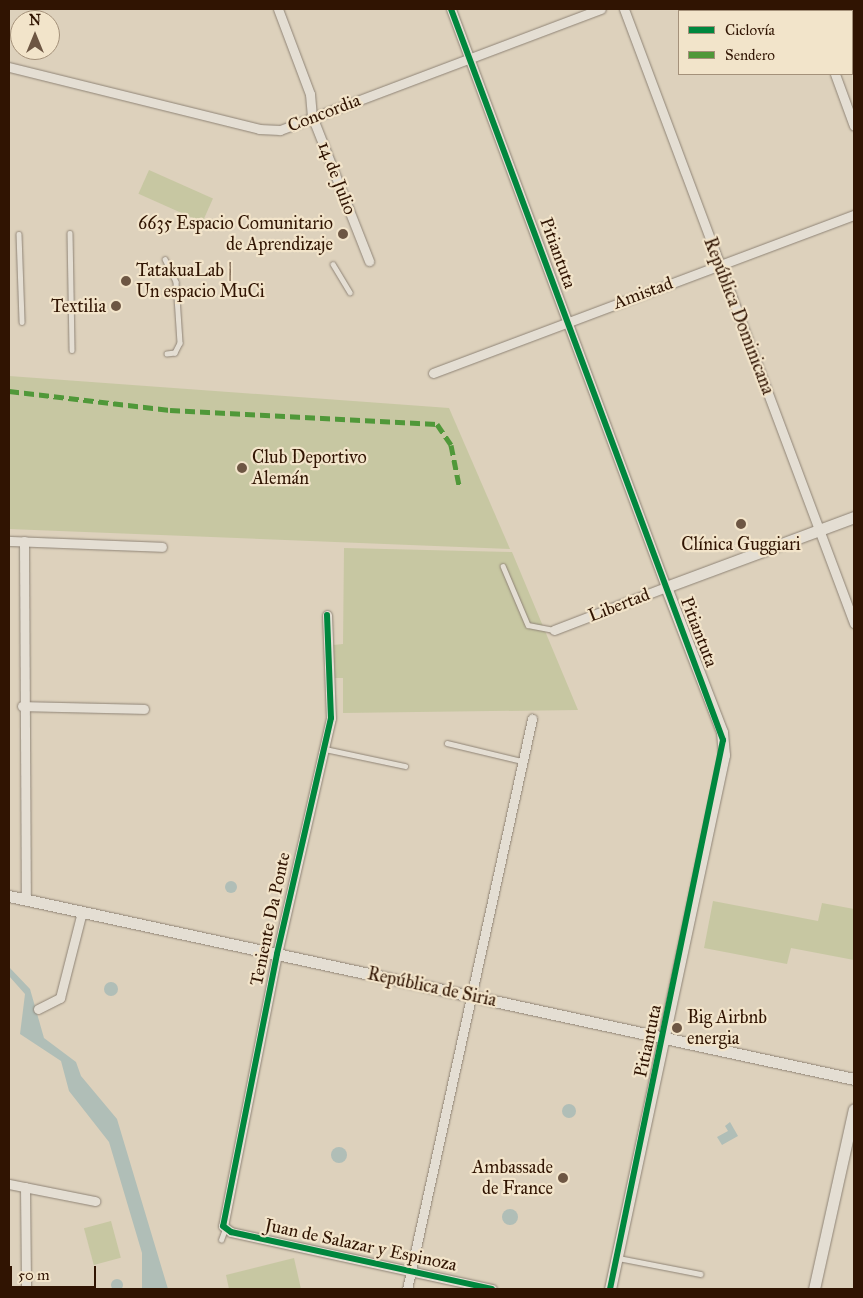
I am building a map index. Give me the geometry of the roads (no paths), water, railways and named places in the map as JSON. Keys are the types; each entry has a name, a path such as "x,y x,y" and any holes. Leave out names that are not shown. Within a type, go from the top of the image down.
{"street":[{"name":"14 de Julio","path":"278,9 310,94 312,116 369,261"},
{"name":"Pitiantuta","path":"451,9 666,587 722,732 724,755 610,1289"},
{"name":"Concordia","path":"9,67 259,129 280,130 312,116 602,9"},
{"name":"República Dominicana","path":"624,9 854,623"},
{"path":"835,75 854,126"},
{"name":"Amistad","path":"433,373 854,214"},
{"name":"Libertad","path":"554,630 854,517"},
{"path":"9,541 162,547"},
{"path":"24,541 22,706 26,900"},
{"name":"Teniente Da Ponte","path":"225,1229 277,954 332,710 327,615"},
{"path":"22,706 144,709"},
{"path":"407,1289 532,719"},
{"name":"República de Siria","path":"9,896 854,1079"},
{"path":"38,1010 60,998 82,912"},
{"path":"814,1289 854,1109"},
{"path":"9,1184 95,1201"},
{"path":"25,1187 26,1289"},
{"name":"Juan de Salazar y Espinoza","path":"225,1229 492,1289"}],"lane":[{"path":"70,233 72,350"},
{"path":"19,234 22,322"},
{"path":"165,259 176,282 180,343 175,353 167,354"},
{"path":"333,264 350,292"},
{"path":"503,566 528,626 554,630"},
{"path":"447,743 522,762"},
{"path":"323,748 406,766"},
{"path":"221,1240 225,1229"},
{"path":"616,1258 700,1274"}],"place":[{"name":"6635 Espacio Comunitario de Aprendizaje","path":"343,234"},
{"name":"TatakuaLab | Un espacio MuCi","path":"126,281"},
{"name":"Textilia","path":"116,306"},
{"name":"Club Deportivo Alemán","path":"242,468"},
{"name":"Clínica Guggiari","path":"741,524"},
{"name":"Big Airbnb energia","path":"677,1028"},
{"name":"Ambassade de France","path":"563,1178"}]}
